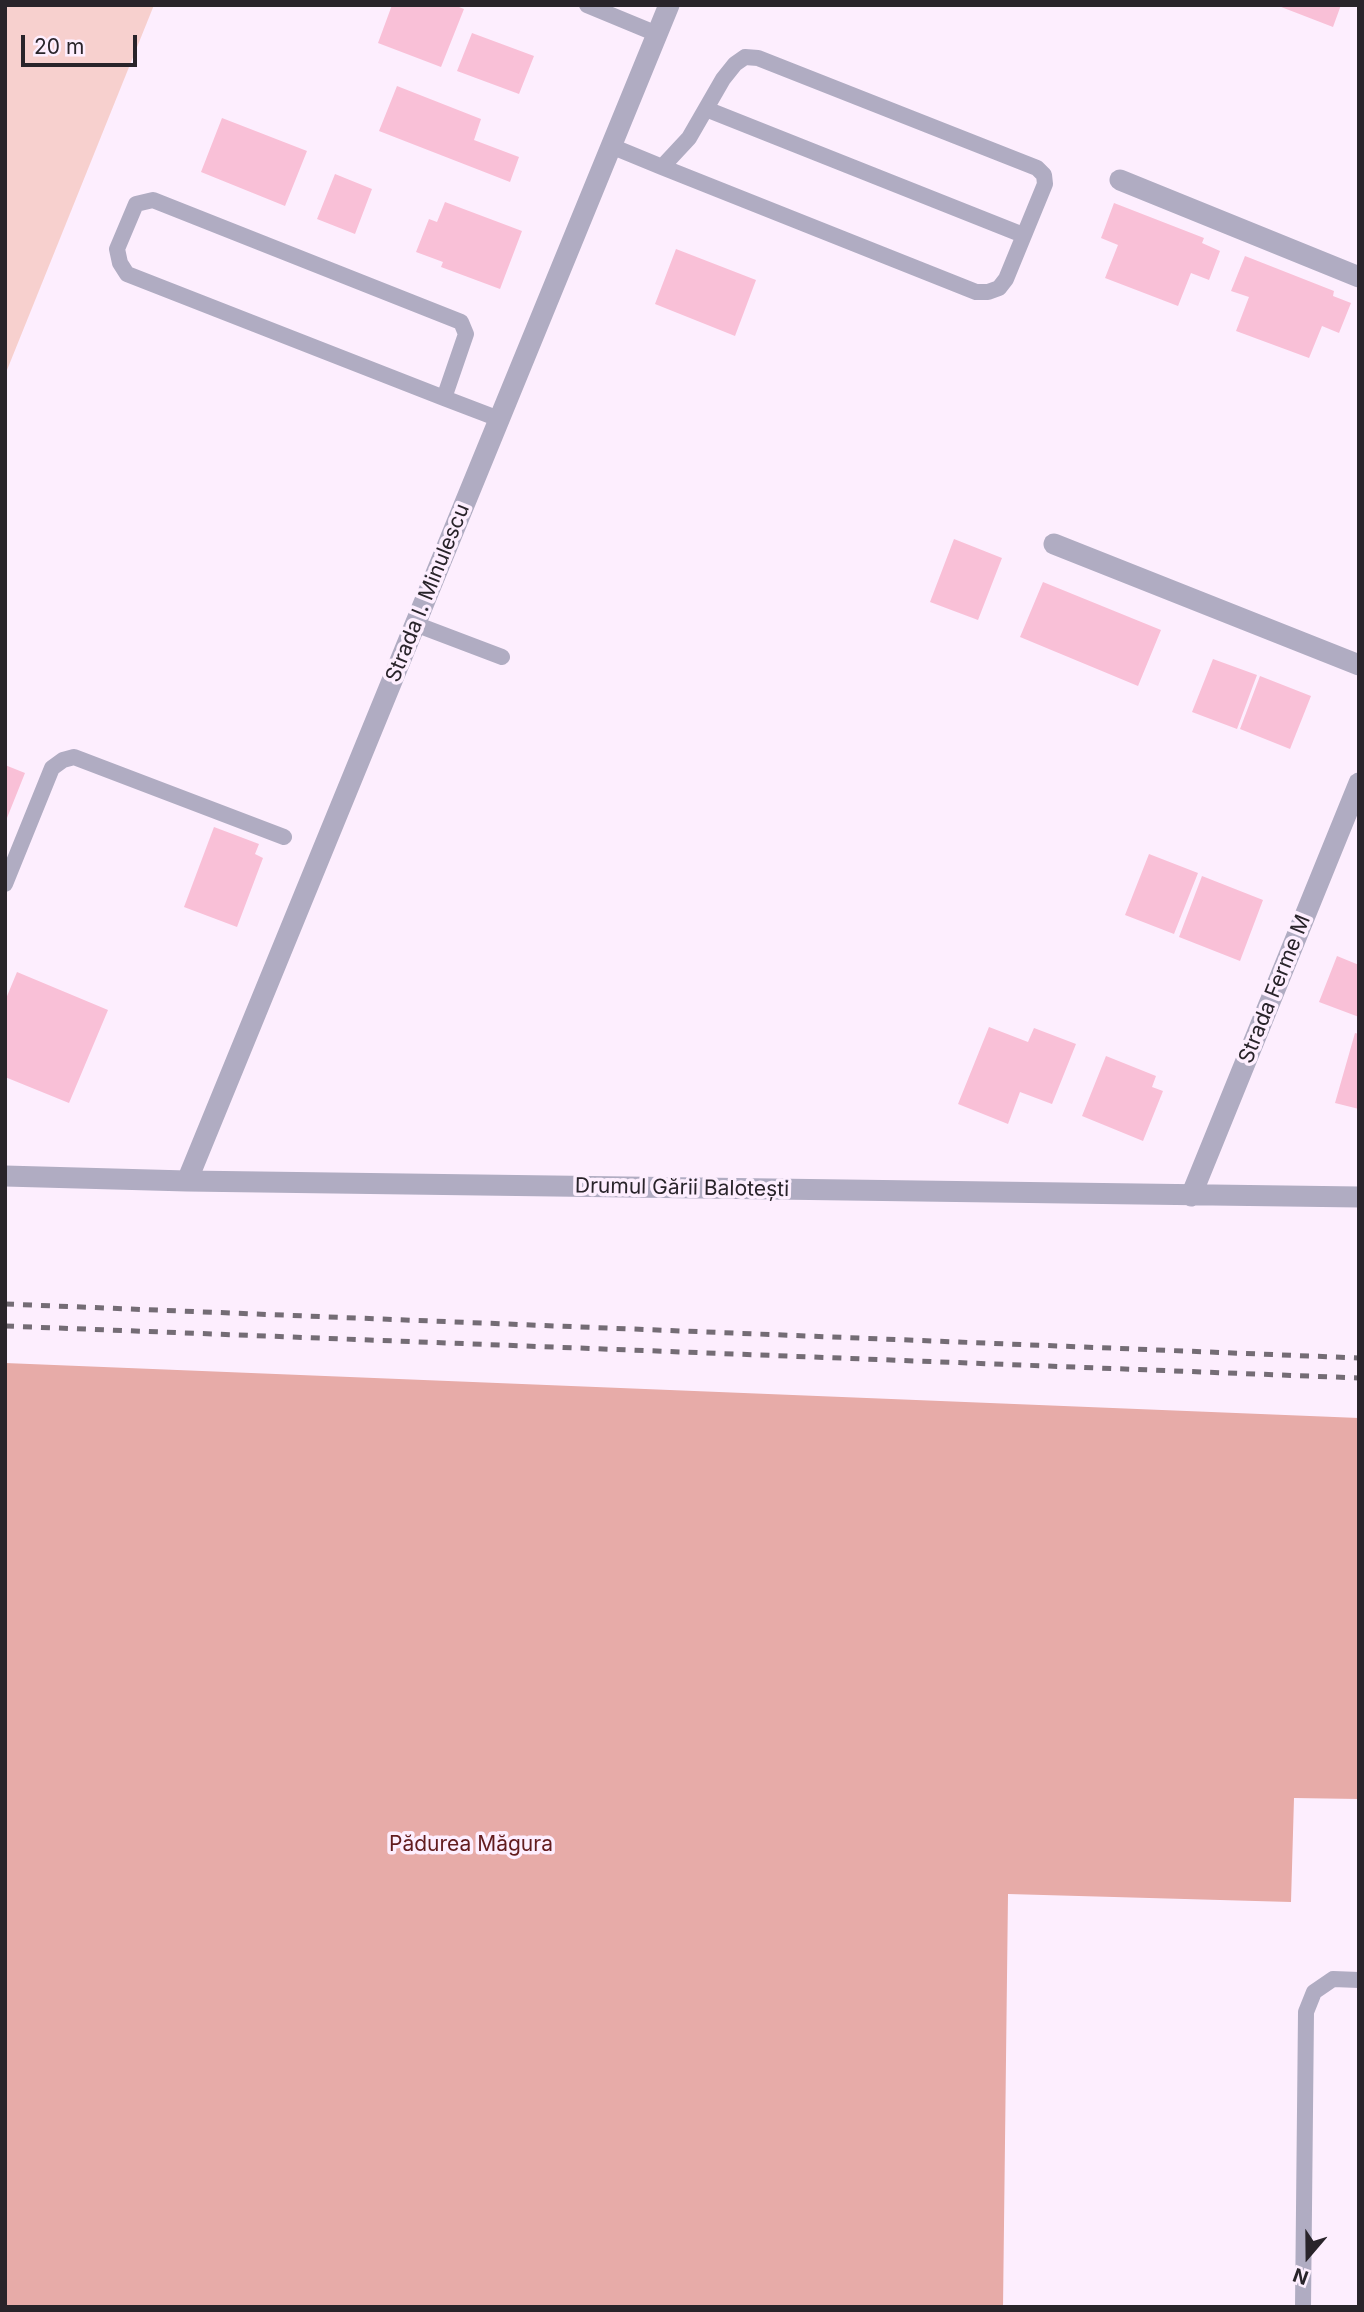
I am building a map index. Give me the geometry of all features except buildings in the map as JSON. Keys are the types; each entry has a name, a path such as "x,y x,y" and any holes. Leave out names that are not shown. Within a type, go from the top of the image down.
{"street":[{"name":"Strada I. Minulescu","path":"187,1181 669,5"},
{"path":"1119,180 1359,277"},
{"path":"1054,544 1359,665"},
{"name":"Strada Ferme M","path":"1191,1196 1359,783"},
{"name":"Drumul Gării Balotești","path":"5,1176 187,1181 1359,1197"}],"lane":[{"path":"587,5 605,9 657,34"},
{"path":"611,146 662,167 976,292 999,288 1006,279 1045,184 1044,176 1037,168 758,58 745,57 735,64 689,138 662,167"},
{"path":"706,109 1023,235"},
{"path":"444,398 466,334 461,322 153,200 136,204 117,249 120,264 127,274 444,398 499,419"},
{"path":"415,624 502,657"},
{"path":"5,884 52,768 63,760 74,757 284,837"},
{"path":"1303,2307 1307,2012 1314,1992 1333,1979 1359,1980"}],"shaded area":[{"path":"5,5 154,5 5,375"}],"green space":[{"name":"Pădurea Măgura","path":"5,1363 1359,1418 1359,1799 1294,1798 1291,1902 1008,1894 1003,2307 5,2307"}],"railway":[{"path":"5,1304 1359,1358"},
{"path":"5,1326 1359,1378"}]}
